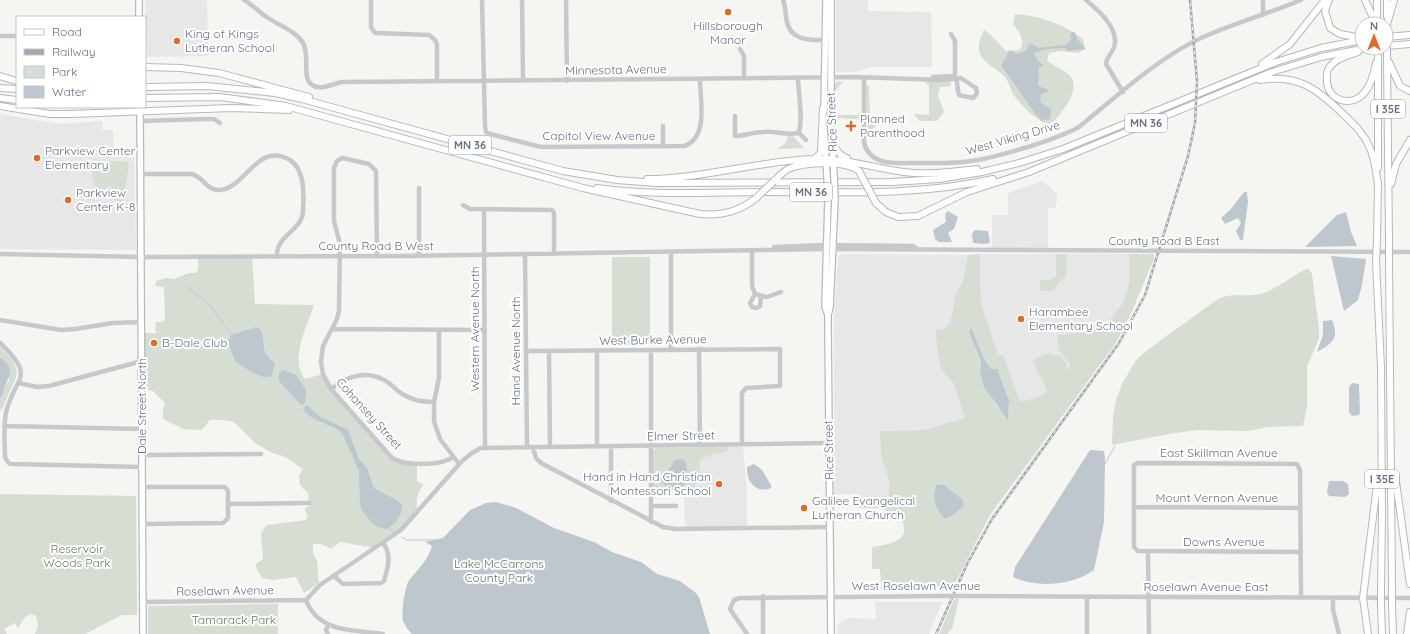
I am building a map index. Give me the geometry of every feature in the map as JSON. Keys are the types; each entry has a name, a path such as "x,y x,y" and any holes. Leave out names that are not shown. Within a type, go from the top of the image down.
{"highway":[{"path":"1227,81 1268,60 1284,49 1296,38 1325,0"},
{"path":"1329,0 1326,17 1330,28 1340,34 1354,37"},
{"path":"1365,0 1373,16"},
{"path":"1377,0 1377,16"},
{"name":"I 35E","path":"1387,0 1387,16"},
{"path":"1389,16 1394,0"},
{"path":"1396,36 1410,32"},
{"path":"1396,36 1410,35"},
{"name":"MN 36","path":"147,87 207,86 248,89 302,98 547,167 592,176 656,183 892,182 939,179 1014,164 1063,149 1227,81 1294,56 1354,41"},
{"path":"1394,45 1410,44"},
{"path":"1394,45 1410,47"},
{"name":"MN 36","path":"146,98 194,96 246,99 292,107 558,181 610,189 651,192 904,192 949,187 989,180 1059,159 1233,88 1297,64 1354,50"},
{"path":"1354,53 1337,60 1328,68 1326,82 1330,94 1338,100 1354,101 1362,96 1367,89 1378,59"},
{"path":"1387,58 1400,86 1410,91"},
{"name":"I 35E","path":"1387,58 1393,634"},
{"name":"I 35E","path":"1378,59 1378,185 1376,261 1381,367 1382,634"},
{"path":"146,67 201,70 235,76 303,95 348,111"},
{"path":"0,76 16,81"},
{"path":"1233,88 1258,80 1280,78 1299,82 1316,89 1355,126 1365,138 1373,157 1378,185"},
{"path":"0,80 16,81"},
{"path":"0,88 16,89"},
{"path":"0,98 16,100"},
{"path":"0,106 50,114 140,110 162,111 176,114 258,109 284,110 346,121"},
{"path":"813,159 821,152 824,108"},
{"path":"831,127 836,150 840,155 866,164 894,171 929,173 1014,164"},
{"path":"1389,209 1394,171 1399,157 1410,140"},
{"path":"592,176 664,178 772,163 813,159 866,164"},
{"path":"558,181 583,188 708,215 734,212 755,198 784,172 800,166 830,161 848,165 860,171 876,203 886,212 898,217 918,216 966,192 1030,172 1059,159"},
{"path":"1368,634 1363,598 1376,497 1381,442"},
{"path":"1392,442 1410,584"},
{"path":"1407,634 1410,612"}],"main road":[{"path":"139,0 139,16"},
{"name":"Rice Street","path":"826,0 826,40 831,127 830,161 827,176 828,199 825,307 828,315"},
{"name":"Rice Street","path":"830,634 831,596 828,315 830,307 835,199 834,176 830,161 824,108 828,77 832,0"},
{"name":"Dale Street North","path":"140,110 143,634"}],"street":[{"name":"Minnesota Avenue","path":"244,0 268,19 295,34 301,40 306,53 308,79 313,86 320,88 343,82 828,77 928,78 941,80 955,77"},
{"path":"371,0 371,27 375,33 429,35 435,40 437,44 437,81"},
{"path":"482,0 483,81"},
{"path":"522,0 523,80"},
{"path":"566,0 567,80"},
{"path":"783,0 788,25 795,35 806,40 826,40"},
{"path":"1086,0 1112,28 1114,44 1106,64 1123,92"},
{"path":"1263,0 1263,15"},
{"name":"West Viking Drive","path":"864,77 865,146 873,158 878,161 888,163 970,162 1050,140 1079,127 1170,55 1200,38 1301,0"},
{"path":"951,34 955,41 955,77 959,96 973,98 975,96 976,88 966,80 955,77"},
{"path":"0,36 16,36"},
{"path":"740,49 744,56 744,78"},
{"path":"798,78 800,109 798,132 806,140"},
{"name":"Capitol View Avenue","path":"483,81 486,132 541,147 663,146 690,144 699,132 700,79"},
{"path":"735,116 735,136 763,132 778,132 786,134 798,132"},
{"path":"140,121 214,119 220,123"},
{"path":"663,126 663,146"},
{"path":"140,174 192,174 199,176 211,188 221,190 230,186 269,156 279,155 289,160 296,165 301,175 303,213 298,223 278,245 277,256"},
{"name":"Cohansey Street","path":"377,256 377,174 375,168 369,164 344,158 336,161 334,168 334,220 339,239 339,311 323,346 321,362 323,374 331,388 387,453 396,460 408,463 441,463 453,457"},
{"path":"419,188 419,256"},
{"path":"463,205 470,209 484,210 552,210 554,213 554,254"},
{"name":"Western Avenue North","path":"484,210 485,448"},
{"name":"County Road B West","path":"0,254 141,257 419,256 752,250 780,246 826,247"},
{"name":"County Road B East","path":"826,247 917,249 1410,252"},
{"path":"752,250 752,286 755,294 761,297 771,296 781,292"},
{"path":"671,252 672,349"},
{"name":"Hand Avenue North","path":"525,254 527,447"},
{"path":"755,294 750,303 752,307 757,308 760,306 761,297"},
{"path":"0,320 61,330 113,323 142,322"},
{"path":"332,329 485,330"},
{"path":"439,330 439,378 434,402 434,420 437,432 458,464"},
{"path":"0,343 18,362 21,374 19,383 7,408 4,426 5,457 10,464 143,467"},
{"path":"699,349 700,445"},
{"name":"West Burke Avenue","path":"526,351 780,349 780,386 746,388 743,390 742,444"},
{"path":"651,350 651,522"},
{"path":"549,351 550,447"},
{"path":"597,351 598,447"},
{"path":"19,383 37,387 49,386 142,361"},
{"path":"331,388 348,378 358,375 370,376 388,382 401,394 411,399 434,402"},
{"path":"4,426 142,429"},
{"name":"Elmer Street","path":"485,448 829,443"},
{"path":"611,447 611,500"},
{"path":"383,634 328,625 317,617 306,600 315,589 400,530 458,464 472,452 485,448"},
{"path":"533,448 536,458 541,463 663,527 676,529 830,527"},
{"path":"143,456 261,454"},
{"name":"East Skillman Avenue","path":"1134,507 1134,466 1138,463 1294,463 1299,466 1300,508"},
{"path":"143,487 223,486 226,488 228,504 227,521 223,523 143,524"},
{"path":"228,504 310,503"},
{"path":"651,506 676,506"},
{"path":"1134,507 1135,548 1138,551 1148,552 1149,634"},
{"name":"Mount Vernon Avenue","path":"1134,507 1300,508"},
{"path":"1300,508 1301,597"},
{"path":"334,576 343,584 381,583 384,581 388,559 387,550 383,543"},
{"name":"Downs Avenue","path":"1148,552 1300,552"},
{"name":"Roselawn Avenue East","path":"1001,595 1087,597 1410,598"},
{"name":"West Roselawn Avenue","path":"747,634 730,609 734,600 740,598 764,596 1001,595"},
{"path":"763,634 764,596"},
{"path":"1087,597 1087,634"},
{"path":"1333,598 1333,610 1339,634"},
{"name":"Roselawn Avenue","path":"144,602 306,600"},
{"path":"328,625 326,630 328,634"}],"shaded area":[{"name":"King of Kings Lutheran School","path":"145,0 207,0 208,56 147,57"},
{"path":"836,0 868,0 868,11 931,12 932,67 872,67 855,72 836,72"},
{"name":"Parkview Center K-8","path":"0,114 60,124 102,121 102,130 113,130 114,151 134,151 136,250 0,249"},
{"path":"1043,181 1057,194 1056,208 1048,208 1048,248 992,248 992,215 1008,215 1008,193"},
{"name":"Harambee Elementary School","path":"980,254 1056,254 1056,276 1052,280 1040,280 1040,291 1053,291 1062,279 1066,278 1067,254 1129,254 1129,284 1122,306 1103,328 1087,332 1057,335 1059,351 1072,365 1042,395 1020,402 1003,354 998,355 981,304"},
{"path":"840,255 968,255 962,283 956,293 950,323 945,328 935,330 940,368 954,384 965,418 924,430 880,431 881,456 889,481 889,499 857,499 857,494 834,494 834,318 838,257"},
{"name":"Hand in Hand Christian Montessori School","path":"695,447 743,447 747,493 747,526 685,528 684,491 690,488 694,480"},
{"path":"875,601 942,602 929,634 837,634 838,624 849,618 876,619"}],"green space":[{"path":"1015,14 1051,22 1067,29 1083,39 1085,49 1078,53 1060,51 1049,53 1047,61 1071,77 1073,89 1068,103 1058,117 1049,126 1035,117 1020,103 1013,94 1005,77 986,61 980,53 979,43 984,30 990,34 1006,51 1020,50 1022,39 1020,33 1013,24"},
{"path":"926,80 950,80 951,86 940,87 938,96 944,112 937,121 919,121 914,114 929,115 929,85 926,84"},
{"path":"837,81 843,82 836,90 836,111 838,115 858,115 858,113 860,113 862,119 846,119 845,121 845,118 835,118 835,84"},
{"path":"869,85 870,120 876,126 870,131 867,125 866,86"},
{"path":"788,136 794,137 804,148 777,149 785,144"},
{"path":"91,162 127,162 129,164 123,202 101,194 94,185"},
{"path":"980,254 981,304 998,355 1003,354 1020,402 1042,395 1047,390 1033,362 1034,359 1049,353 1053,356 1058,355 1066,363 1066,370 1071,365 1059,351 1057,335 1087,332 1103,328 1122,305 1129,284 1129,254 1154,254 1154,259 1130,316 1115,344 990,515 951,591 942,591 940,587 881,590 880,569 872,569 872,547 899,540 904,532 903,522 896,512 888,512 883,508 858,508 857,499 889,499 889,481 881,456 880,431 924,430 965,418 954,384 940,368 935,330 945,328 950,323 956,293 962,283 968,255","holes":["971,328 984,359 991,369 997,370 1009,400 1008,419 994,402 980,372 981,361 969,332","937,484 944,485 963,500 964,506 957,510 934,499 934,490"]},
{"path":"1056,254 1067,254 1066,278 1062,279 1053,291 1040,291 1040,280 1051,280 1056,276"},
{"path":"252,256 255,304 314,305 299,353 301,371 305,379 323,374 325,379 396,460 417,463 417,481 424,485 418,494 417,511 405,525 375,548 340,542 331,549 321,544 313,544 313,553 317,561 319,583 304,593 296,577 273,580 262,578 255,565 263,559 261,534 266,525 306,520 308,515 305,511 306,507 309,507 308,493 300,485 299,475 303,469 285,457 272,453 255,443 234,422 210,420 202,430 183,429 163,419 163,409 165,403 153,391 145,389 145,385 142,383 142,333 157,333 155,330 156,322 162,322 165,319 164,287 155,286 156,281 166,278 174,279 189,273 196,273 198,269 198,257"},
{"path":"612,257 650,257 650,345 612,345"},
{"path":"1308,268 1312,274 1319,338 1307,367 1307,407 1303,426 1268,427 1248,431 1198,430 1112,445 1113,416 1116,400 1122,384 1136,360 1150,348 1218,299 1229,296 1264,293 1276,288"},
{"path":"0,347 9,356 17,370 14,383 3,408 0,410 0,398 3,395 5,386 9,380 5,361 0,357"},
{"path":"656,448 729,448 727,451 707,456 699,461 700,476 694,488 685,491 653,491 652,451"},
{"name":"Reservoir Woods Park","path":"0,494 136,496 137,615 122,615 85,634 35,634 38,625 36,616 31,614 25,617 18,628 15,623 4,629 7,634 0,634"},
{"path":"954,599 959,599 952,629 947,634 939,634"},
{"name":"Tamarack Park","path":"278,604 278,634 148,634 148,606"}],"water":[{"path":"1074,31 1078,40 1086,49 1068,51 1064,48 1047,49 1034,53 1038,61 1044,66 1039,67 1038,86 1047,89 1049,92 1041,94 1040,102 1051,110 1050,119 1042,121 1001,66 1010,50 1017,54 1026,51 1030,43 1039,48 1066,45 1071,40 1070,34"},
{"path":"1244,192 1247,192 1248,202 1243,240 1240,240 1236,231 1241,223 1238,218 1225,224 1221,218 1230,210"},
{"path":"948,211 958,217 954,229 948,233 952,242 939,242 935,239 933,230 946,222 945,214"},
{"path":"1346,212 1351,232 1357,246 1305,247 1337,215"},
{"path":"975,230 988,231 990,243 973,243 972,234"},
{"path":"1331,256 1366,259 1358,300 1344,311"},
{"path":"1332,320 1335,331 1334,339 1328,346 1317,352 1323,335 1323,321"},
{"path":"257,327 261,330 266,353 275,363 272,376 263,377 258,375 235,361 228,342 231,335"},
{"path":"971,327 984,359 991,369 997,369 1009,400 1008,420 984,387 980,372 981,361 969,332"},
{"path":"0,357 8,364 10,374 2,397 0,398"},
{"path":"283,370 296,375 306,390 305,403 301,405 278,379 279,374"},
{"path":"1352,383 1359,384 1360,412 1359,415 1352,416 1349,412 1349,387"},
{"path":"306,405 321,417 348,430 359,459 367,468 374,488 398,501 402,505 400,516 393,525 386,529 378,527 372,523 362,510 360,503 359,471 343,435 336,428 318,421 307,414 303,409"},
{"path":"1090,450 1104,451 1105,458 1104,522 1094,570 1076,579 1055,584 1033,583 1013,577 1015,567"},
{"path":"682,459 685,461 687,469 687,478 684,485 676,488 664,485 662,481 675,460"},
{"path":"754,464 762,470 771,485 771,488 757,488 750,481 747,467"},
{"path":"1329,481 1343,481 1348,484 1349,494 1345,497 1329,496 1327,492"},
{"path":"937,484 944,485 963,500 964,506 953,515 945,519 935,503 934,493"},
{"name":"Lake McCarrons County Park","path":"496,502 516,508 554,528 594,542 612,552 641,562 657,574 680,581 699,597 710,634 412,634 403,621 404,599 408,582 423,564 432,546 425,542 443,538 470,510 486,503"}],"waterway":[{"path":"187,287 208,303 224,324"},
{"path":"226,327 233,334"},
{"path":"1105,464 1115,446"},
{"path":"388,527 393,531"},
{"path":"402,537 407,540 437,540"}],"railway":[{"path":"936,634 967,564 992,519 1119,343 1145,295 1188,156 1195,123 1197,81 1190,0"}],"place":[{"name":"Hillsborough Manor","path":"728,12"},
{"name":"King of Kings Lutheran School","path":"177,41"},
{"name":"Planned Parenthood","path":"851,126"},
{"name":"Parkview Center Elementary","path":"37,158"},
{"name":"Parkview Center K-8","path":"68,200"},
{"name":"Harambee Elementary School","path":"1021,319"},
{"name":"B-Dale Club","path":"154,343"},
{"name":"Hand in Hand Christian Montessori School","path":"719,484"},
{"name":"Galilee Evangelical Lutheran Church","path":"804,508"}]}
